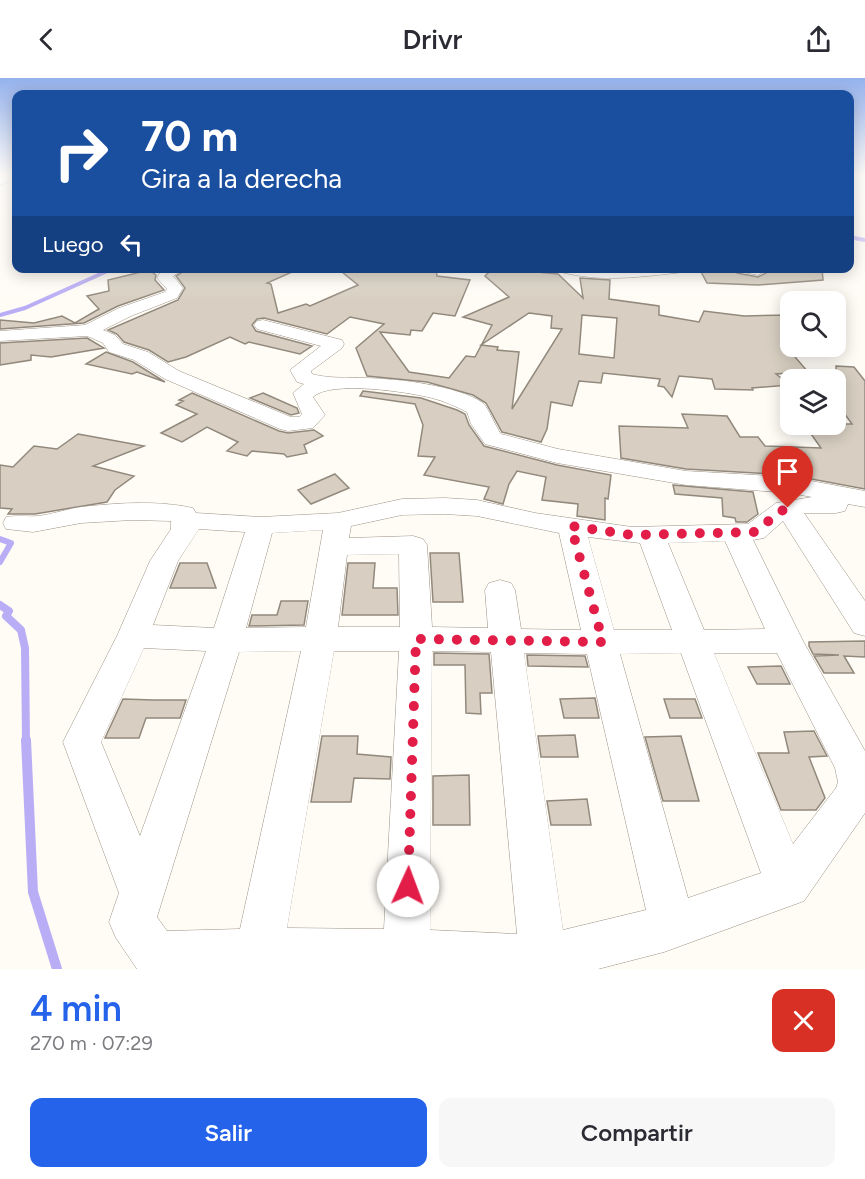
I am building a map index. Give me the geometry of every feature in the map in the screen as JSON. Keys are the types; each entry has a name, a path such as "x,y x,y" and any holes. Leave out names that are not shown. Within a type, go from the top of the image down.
{"street":[{"path":"0,336 89,330 125,312 171,295 175,288 165,278 168,273"},
{"path":"579,273 602,275 625,273"},
{"path":"263,325 335,344 300,370 304,378 328,385"},
{"path":"89,330 109,339 116,348 141,356 172,375 288,424 310,420 314,415 310,405 303,397 306,389 328,385 368,383 437,393 476,408 482,424 493,439 557,456 686,478 790,485 865,499"},
{"path":"336,534 402,507 477,508 535,521 632,535 651,535 754,532 764,526 779,511 788,508 816,505 865,506"},
{"path":"788,508 865,625"},
{"path":"16,523 43,525 79,515 125,512 184,514 185,529 164,561 136,630 82,742 142,894"},
{"path":"186,520 261,525 413,545 416,639 406,953"},
{"path":"261,525 226,640 132,922 156,955 171,962 259,952 406,953 543,959 673,926 788,886 854,798 861,776 854,767 787,640 735,532"},
{"path":"571,526 603,642 673,926"},
{"path":"259,952 320,639 336,534"},
{"path":"651,535 788,886"},
{"path":"500,590 543,959"},
{"path":"139,636 226,640 416,639 603,642 787,640"}],"building":[{"path":"137,273 153,273 156,275 155,280 164,290 118,306 84,323 0,329 0,320 34,323 62,316 75,323 99,309 87,296 109,291 108,280"},
{"path":"181,273 290,273 267,283 271,284 278,313 306,304 310,306 358,285 343,273 437,273 437,276 470,280 455,316 433,313 422,331 411,330 410,335 380,332 409,372 449,378 466,356 475,357 481,345 498,347 497,350 519,352 512,409 562,329 551,328 552,316 529,313 482,345 492,325 463,317 509,297 485,276 488,273 558,274 583,298 580,278 610,280 609,299 659,306 659,315 699,322 704,311 744,316 780,315 780,357 795,357 805,369 780,369 780,374 776,374 780,377 780,386 752,388 753,390 715,389 712,379 679,376 672,397 664,387 658,386 660,379 603,373 601,383 579,381 572,406 551,402 547,429 541,442 502,432 486,403 473,395 427,382 367,376 356,348 384,324 350,317 327,334 264,318 257,319 252,325 256,331 312,346 300,354 249,342 245,344 230,337 186,357 168,362 149,350 124,342 117,334 108,330 178,300 185,288 176,276","holes":["582,315 617,318 614,358 579,354"]},
{"path":"702,273 737,273 758,277 766,273 822,273 823,280 758,285 707,283"},
{"path":"87,338 104,348 51,357 31,355 31,360 0,365 0,343"},
{"path":"106,352 133,362 165,382 137,372 132,374 86,364"},
{"path":"836,366 854,367 865,381 865,489 790,475 686,469 621,458 619,426 688,428 682,414 727,416 740,437 758,437 765,446 821,448 812,435 846,435 846,424 852,424 846,416 846,369 836,369"},
{"path":"363,391 421,398 457,410 465,414 469,425 484,446 557,465 611,475 608,499 605,498 605,520 577,516 578,504 542,500 546,477 517,471 509,484 503,504 484,499 489,487 424,475 435,457 418,456 423,425 415,404 360,396"},
{"path":"192,393 279,431 288,433 314,430 323,436 304,445 307,453 287,457 284,454 252,451 247,456 227,451 238,442 207,427 182,442 161,433 197,414 176,405 183,401 179,400"},
{"path":"263,393 297,408 299,413 291,415 250,398"},
{"path":"78,434 144,446 93,466 134,476 115,490 107,502 35,514 8,514 12,509 0,508 0,465 13,467 34,446 57,449"},
{"path":"335,474 349,488 311,504 298,490"},
{"path":"673,485 753,492 758,514 747,522 736,522 735,518 723,516 722,498 675,494"},
{"path":"430,553 459,553 463,602 433,602"},
{"path":"180,563 207,563 216,588 170,588"},
{"path":"348,563 375,563 373,588 397,588 398,615 342,615"},
{"path":"281,601 308,601 304,625 249,626 252,615 277,615"},
{"path":"865,641 865,657 844,656 854,673 824,673 814,656 839,655 813,654 809,646 809,642"},
{"path":"434,653 489,654 492,693 480,693 481,714 466,713 465,665 434,665"},
{"path":"527,655 585,656 588,667 528,666"},
{"path":"781,666 790,684 757,684 748,667"},
{"path":"595,698 599,718 564,718 560,699"},
{"path":"123,699 186,700 180,718 146,718 139,738 105,738"},
{"path":"664,699 695,699 702,718 670,718"},
{"path":"814,731 827,756 809,757 825,798 816,810 781,810 758,753 789,753 784,732"},
{"path":"575,735 578,757 541,757 538,736"},
{"path":"322,736 358,736 357,754 391,757 390,779 354,778 351,802 311,802"},
{"path":"681,736 699,801 663,801 645,737"},
{"path":"469,775 470,825 433,825 433,776"},
{"path":"587,799 591,825 551,825 547,801"}],"waterway":[{"path":"854,238 862,239"},
{"path":"854,238 865,240"},
{"path":"0,315 25,308 103,273"},
{"path":"0,539 11,543 0,562"},
{"path":"0,605 9,611 6,616 21,630 25,648 26,741"},
{"path":"26,740 33,892 57,969"}],"route":[{"path":"408,886 416,639 603,642 571,526 632,535 754,532 764,526 779,511 788,508"}]}
